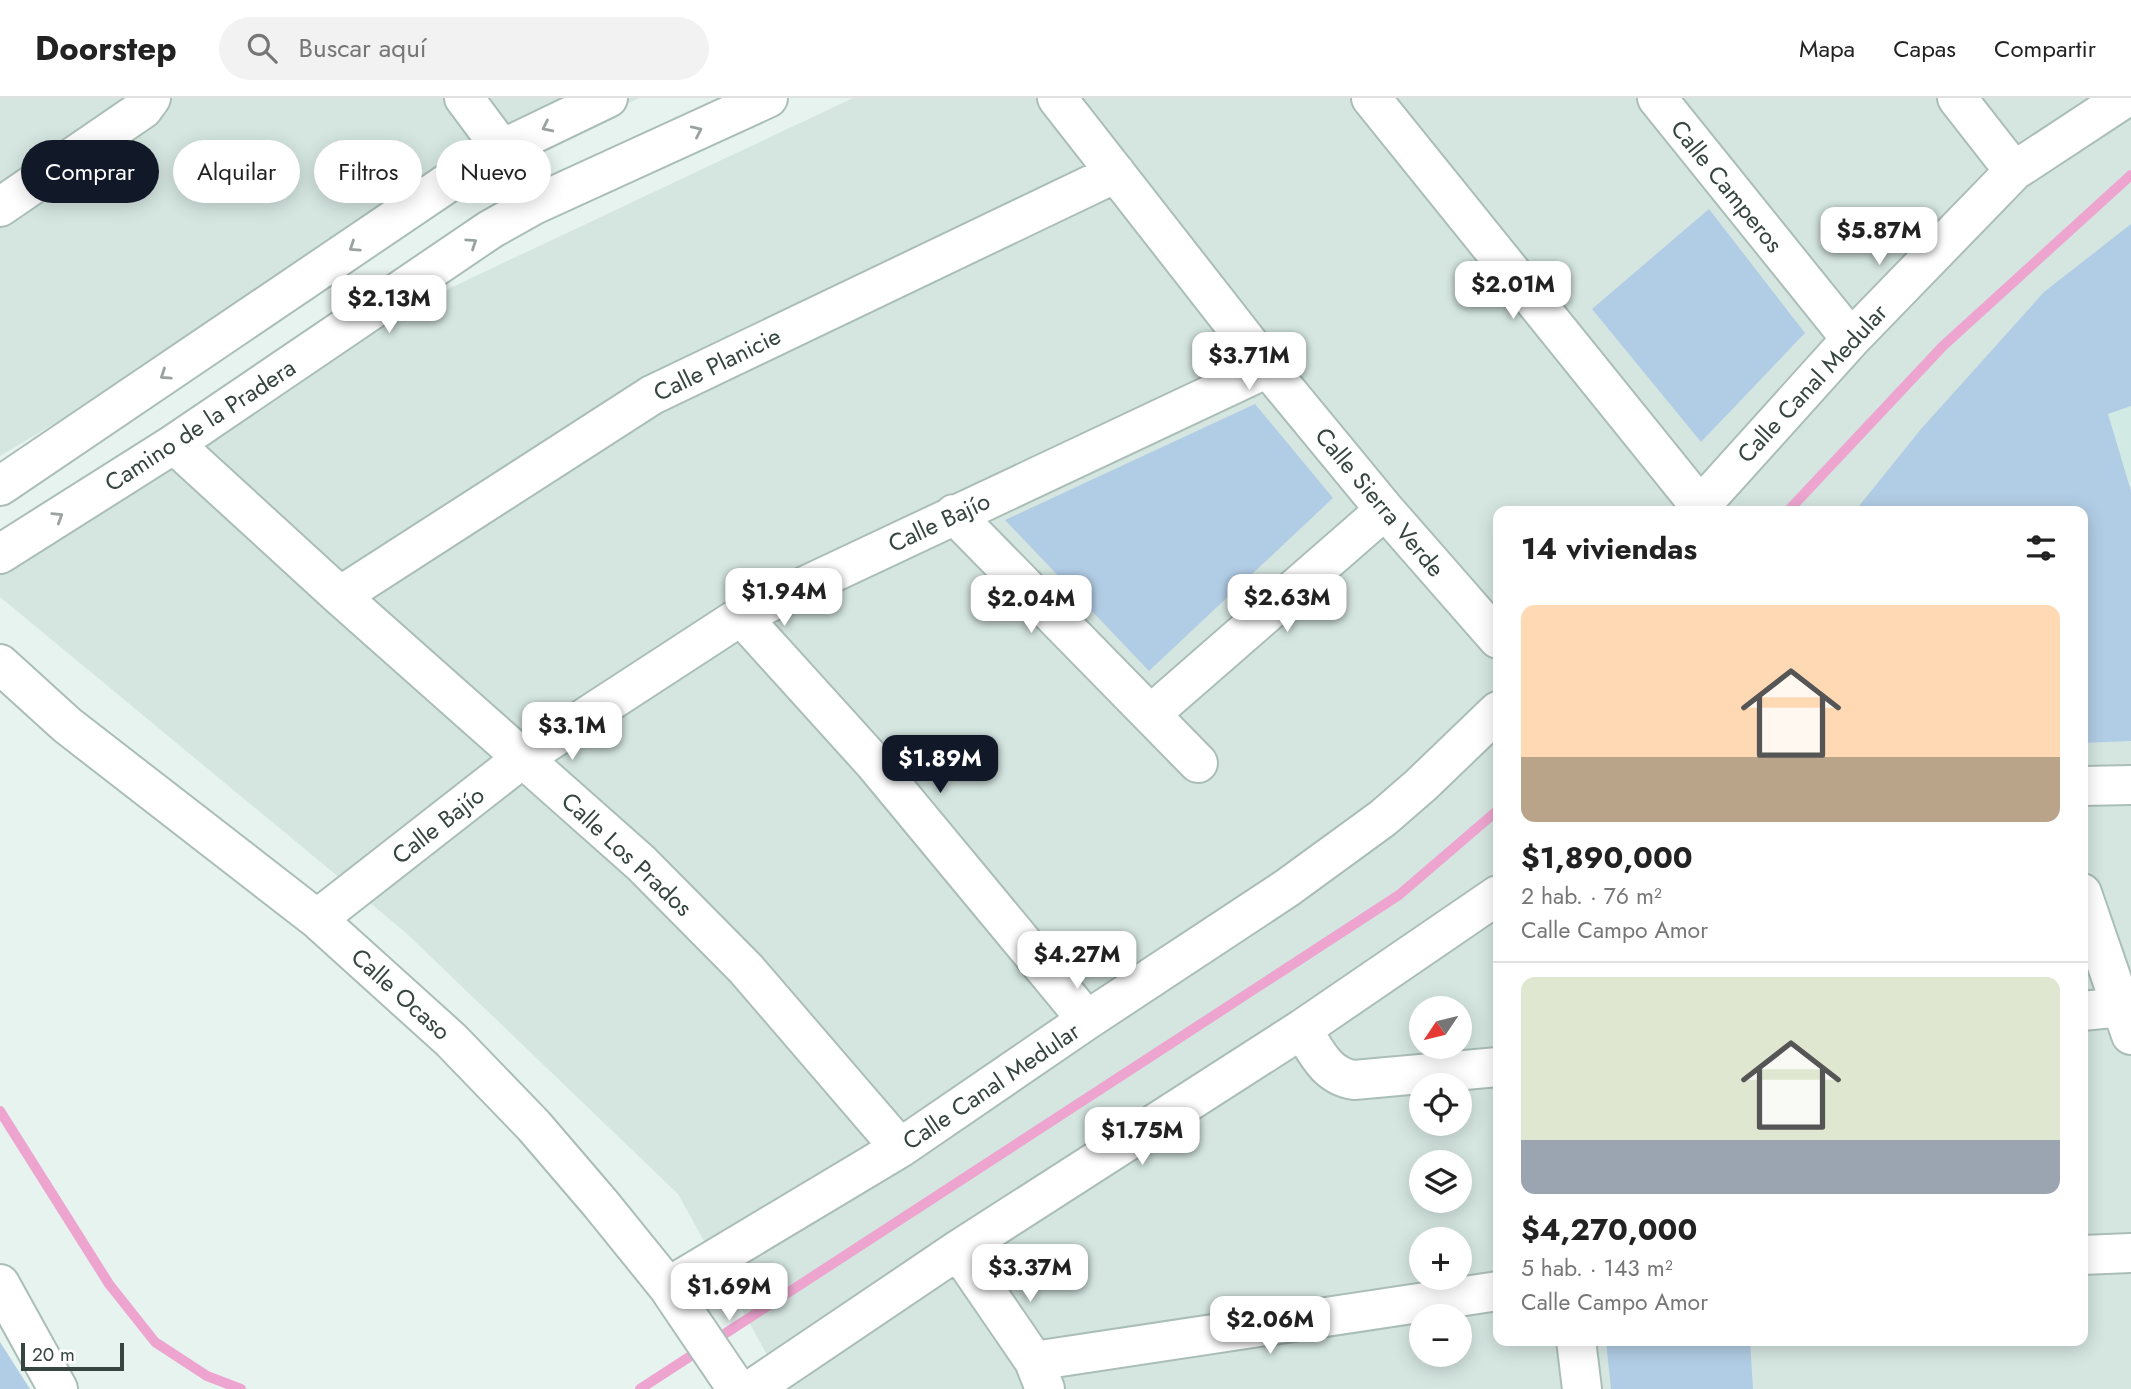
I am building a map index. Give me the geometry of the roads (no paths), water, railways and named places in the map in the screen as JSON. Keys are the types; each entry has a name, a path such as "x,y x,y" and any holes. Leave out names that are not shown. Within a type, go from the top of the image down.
{"street":[{"path":"0,207 143,109 151,98"},
{"path":"464,98 495,140"},
{"path":"521,140 608,98"},
{"name":"Camino de la Pradera","path":"0,554 174,444 491,229 534,205 768,98"},
{"name":"Calle Sierra Verde","path":"1057,98 1268,368 1385,510 1493,633"},
{"path":"1371,98 1696,506"},
{"name":"Calle Camperos","path":"1657,98 1851,339"},
{"path":"1957,98 2014,172"},
{"name":"Calle Canal Medular","path":"1701,506 1851,339 2014,172 2125,98"},
{"name":"Calle Planicie","path":"340,596 652,395 1116,173"},
{"path":"0,486 436,191"},
{"name":"Calle Bajío","path":"317,919 523,758 741,616 1268,368"},
{"name":"Calle Los Prados","path":"174,444 640,863 746,969 900,1148"},
{"path":"1151,714 1385,510"},
{"path":"954,514 1198,763"},
{"path":"741,616 874,763 1087,1020"},
{"name":"Calle Ocaso","path":"0,664 67,724 317,919 470,1059 534,1126 600,1203 675,1297 738,1384"},
{"name":"Calle Canal Medular","path":"675,1297 1287,888 1383,818 1493,716"},
{"path":"2088,786 2131,785"},
{"path":"738,1384 958,1250 1302,1029 1493,898"},
{"path":"2088,910 2127,1021"},
{"path":"2088,1012 2127,1021"},
{"path":"1302,1029 1325,1065 1342,1079 1493,1067"},
{"path":"958,1250 1039,1375 1493,1292"},
{"path":"2088,1255 2131,1253"},
{"path":"0,1284 58,1389"},
{"path":"1577,1346 1582,1389"}],"waterway":[{"path":"1793,506 1943,346 2131,175"},
{"path":"640,1389 1399,895 1493,814"},
{"path":"0,1111 109,1284 155,1342 207,1376 241,1389"}]}
